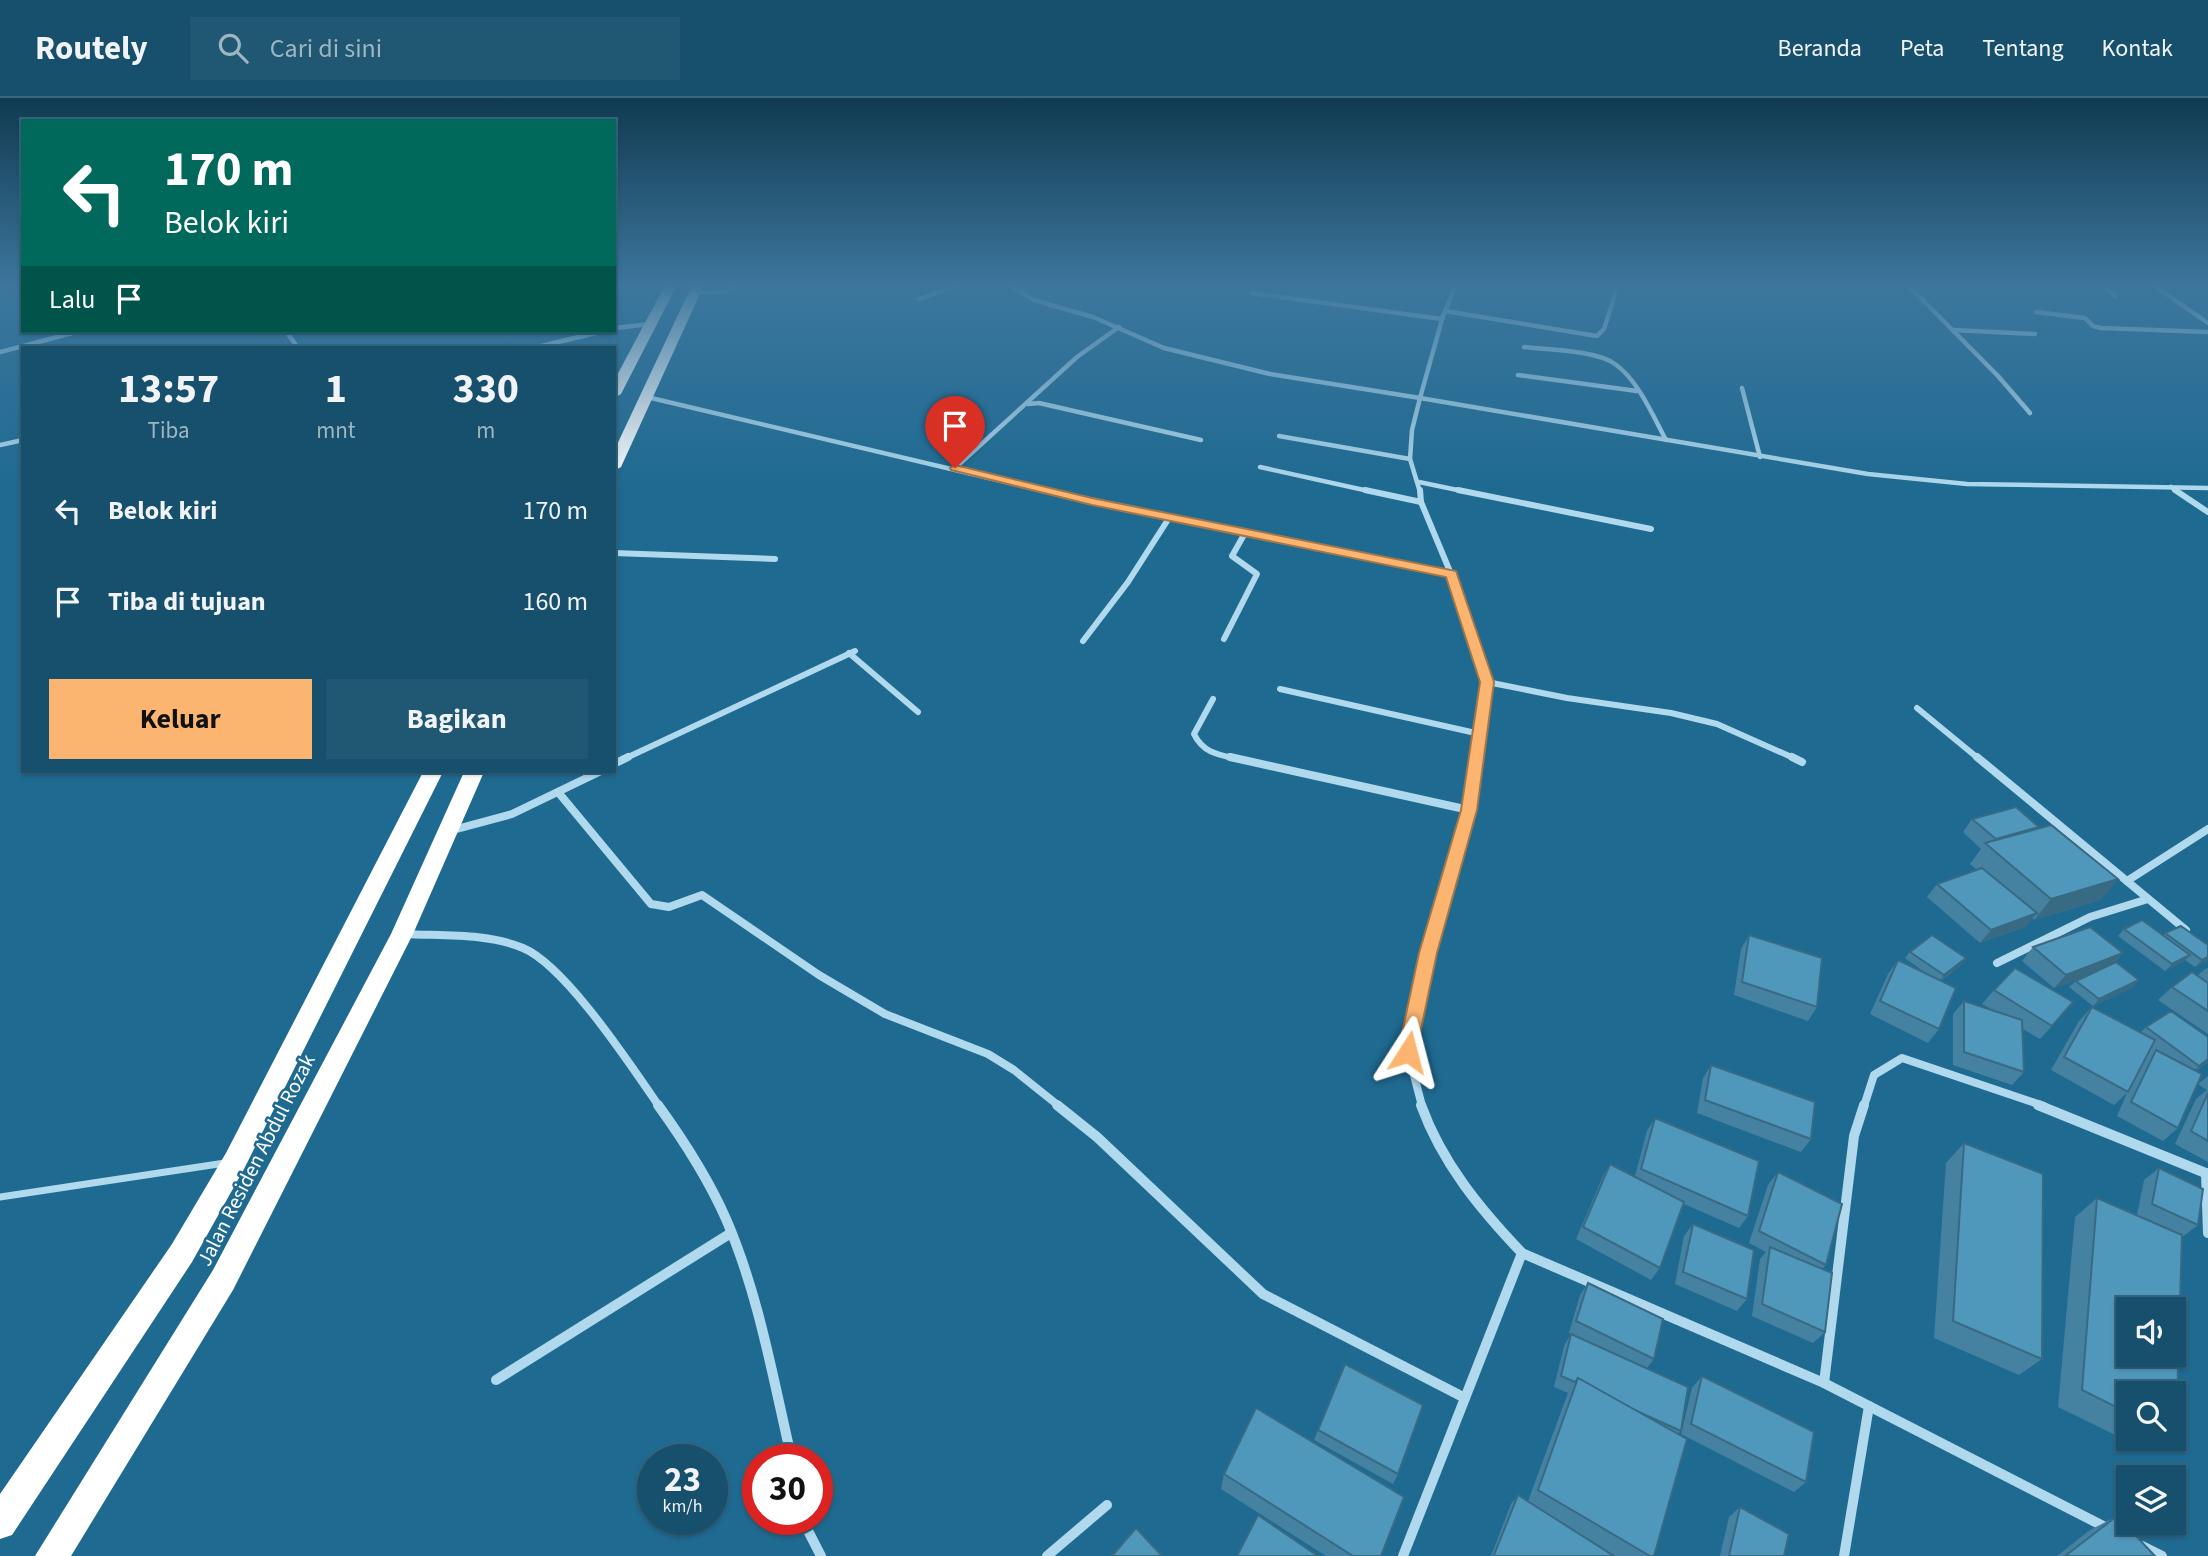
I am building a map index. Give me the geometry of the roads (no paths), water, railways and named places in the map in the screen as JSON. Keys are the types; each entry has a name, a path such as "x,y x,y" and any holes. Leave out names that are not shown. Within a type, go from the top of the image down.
{"highway":[{"path":"616,390 636,353"},
{"path":"616,463 667,353"},
{"name":"Jalan Residen Abdul Rozak","path":"0,1522 182,1253 235,1161 432,773"},
{"name":"Jalan Residen Abdul Rozak","path":"52,1556 223,1280 402,934 474,773"}],"street":[{"path":"955,468 1083,353"},
{"path":"1184,353 1243,368 1420,398 1532,413 1760,457 1932,481 1981,485 2208,488"},
{"path":"1433,353 1412,430 1410,459 1419,482 1421,502 1451,574 1487,682 1469,810 1428,953 1408,1052 1415,1087 1429,1126 1453,1170 1486,1215 1521,1253 1824,1383 2113,1531"},
{"path":"1561,353 1610,361 1617,366 1637,391 1666,440"},
{"path":"1974,353 2030,413"},
{"path":"1518,375 1637,391"},
{"path":"1742,388 1760,457"},
{"path":"647,397 1169,518 1451,574"},
{"path":"1027,404 1039,403 1201,440"},
{"path":"1279,436 1410,459"},
{"path":"0,445 21,440"},
{"path":"1260,467 1421,502"},
{"path":"1419,482 1651,529"},
{"path":"2171,486 2208,512"},
{"path":"1083,641 1128,582 1169,518"},
{"path":"1224,639 1257,574 1232,556 1245,533"},
{"path":"616,553 775,559"},
{"path":"616,763 852,652 918,712"},
{"path":"1487,682 1567,698 1671,713 1717,724 1802,762"},
{"path":"1280,689 1480,734"},
{"path":"1213,699 1194,734 1199,745 1214,754 1469,810"},
{"path":"1917,709 2198,940"},
{"path":"449,831 512,814 597,773"},
{"path":"558,792 651,904 669,907 702,895 819,975 885,1014 988,1054 1014,1070 1097,1137 1263,1294 1465,1398"},
{"path":"2127,881 2208,829"},
{"path":"1997,963 2090,917 2148,898"},
{"path":"402,934 452,937 522,947 553,968 578,997 642,1082 703,1177 731,1233 743,1263 788,1444"},
{"path":"1824,1383 1854,1136 1874,1075 1902,1058 2054,1110 2207,1173 2208,1233"},
{"path":"496,1380 731,1233"},
{"path":"1403,1556 1521,1253"},
{"path":"1844,1556 1869,1406"},
{"path":"1047,1556 1107,1505"},
{"path":"810,1535 821,1556"},
{"path":"2138,1544 2162,1556"}],"lane":[{"path":"0,1198 235,1161"}]}
